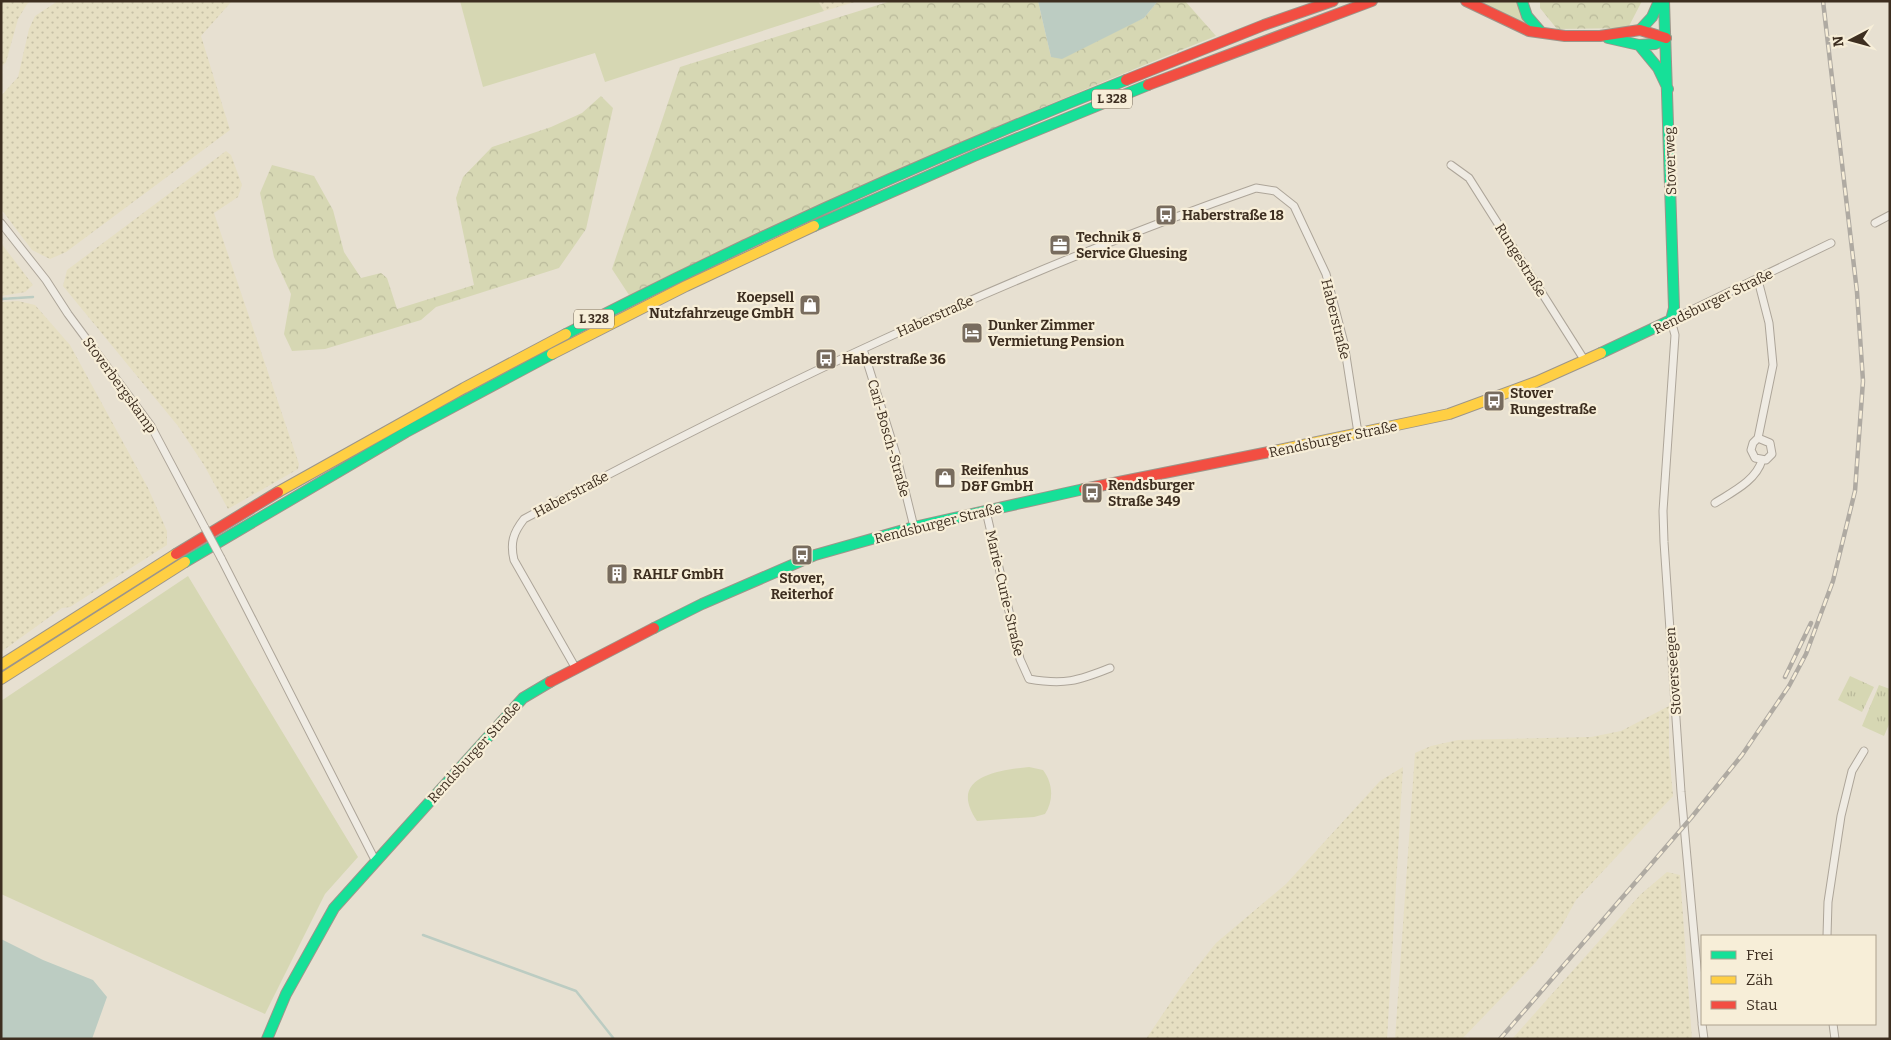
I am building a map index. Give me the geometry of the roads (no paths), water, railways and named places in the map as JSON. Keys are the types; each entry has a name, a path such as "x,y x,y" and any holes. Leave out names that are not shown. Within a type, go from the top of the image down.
{"main road":[{"name":"L 328","path":"1,665 148,571 274,495 466,387 611,310 845,198 1014,125 1223,41 1333,1"},
{"name":"L 328","path":"1,679 152,582 350,464 594,333 719,270 967,157 1256,42 1372,1"},
{"path":"1466,1 1529,32 1540,31 1565,36 1600,36 1640,30 1666,38"},
{"path":"1522,1 1527,16 1540,31"},
{"path":"1640,30 1652,17 1659,1"},
{"name":"Stoverweg","path":"1664,1 1674,308 1671,320"},
{"path":"1600,36 1639,45 1655,44 1666,38"},
{"path":"1639,45 1658,68 1668,89"},
{"name":"Rendsburger Straße","path":"267,1039 286,994 334,908 522,698 575,667 702,604 816,556 914,527 1449,414 1536,382 1671,320"}],"street":[{"name":"Rungestraße","path":"1451,165 1469,178 1585,361"},
{"name":"Haberstraße","path":"575,667 514,560 512,541 515,530 524,519 660,446 955,307 1078,255 1256,188 1275,191 1294,206 1326,274 1344,343 1358,433"},
{"path":"1875,223 1890,215"},
{"name":"Stoverbergskamp","path":"1,223 46,280 68,314 151,426 221,558 375,860"},
{"name":"Rendsburger Straße","path":"1671,320 1758,280 1831,243"},
{"path":"1758,280 1769,323 1773,365 1758,438 1753,443 1751,450 1755,458 1762,460"},
{"name":"Stoverseegen","path":"1671,320 1676,335 1663,511 1664,542 1681,792 1701,1012"},
{"name":"Carl-Bosch-Straße","path":"863,349 896,454 914,527"},
{"path":"1715,503 1734,492 1759,471 1762,460 1772,454 1773,448 1770,443 1758,438"},
{"name":"Marie-Curie-Straße","path":"986,511 1020,659 1029,679 1050,683 1079,681 1110,668"},
{"path":"1827,935 1828,902 1841,816 1852,771 1864,751"},
{"name":"Stoverseegen","path":"1702,1025 1704,1039"},
{"path":"1833,1025 1835,1039"}],"waterway":[{"path":"1,299 33,297"},
{"path":"423,935 576,991 614,1039"}],"railway":[{"path":"1500,1039 1691,818 1742,755 1789,686 1806,654 1833,581 1855,491 1863,381 1857,292 1823,1"},
{"path":"1785,677 1811,623"}],"place":[{"name":"Haberstraße 18","path":"1166,215"},
{"name":"Technik & Service Gluesing","path":"1060,245"},
{"name":"Koepsell Nutzfahrzeuge GmbH","path":"810,305"},
{"name":"Dunker Zimmer Vermietung Pension","path":"972,333"},
{"name":"Haberstraße 36","path":"826,359"},
{"name":"Stover Rungestraße","path":"1494,401"},
{"name":"Reifenhus D&F GmbH","path":"945,478"},
{"name":"Rendsburger Straße 349","path":"1092,493"},
{"name":"Stover, Reiterhof","path":"802,555"},
{"name":"RAHLF GmbH","path":"617,574"}]}
